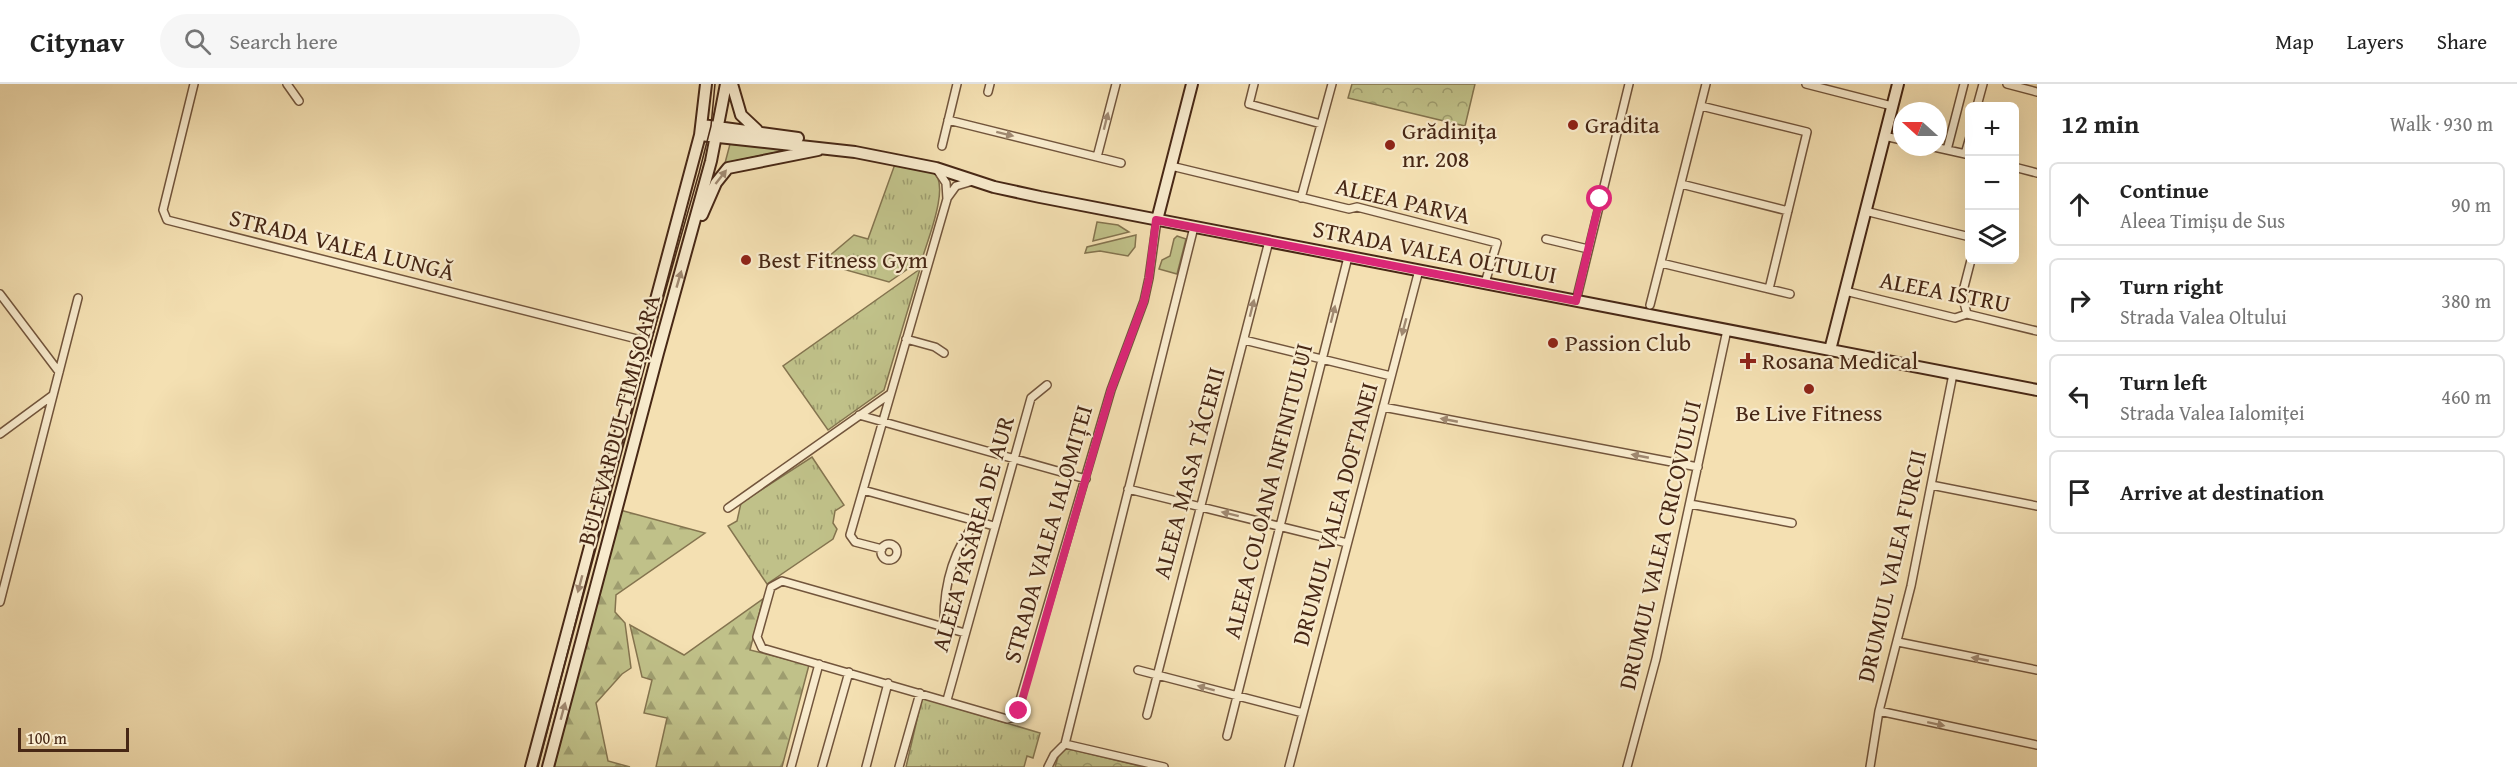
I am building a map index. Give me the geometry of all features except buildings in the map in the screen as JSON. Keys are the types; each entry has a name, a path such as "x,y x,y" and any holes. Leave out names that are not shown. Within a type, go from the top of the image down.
{"main road":[{"name":"BULEVARDUL TIMIȘOARA","path":"531,767 686,192 701,130 706,84"},
{"name":"BULEVARDUL TIMIȘOARA","path":"548,767 702,195 718,132 726,84"},
{"path":"732,84 741,115 748,124 760,132"},
{"name":"STRADA VALEA IALOMIȚEI","path":"1156,220 1192,84"},
{"path":"1830,350 1898,84"},
{"name":"STRADA VALEA OLTULUI","path":"701,130 827,147 936,168 975,181 1040,197 2037,390"},
{"name":"STRADA VALEA OLTULUI","path":"718,132 760,132 797,138 827,147"},
{"path":"687,249 716,183 724,172 733,166 827,147"},
{"path":"686,192 702,195"},
{"path":"559,667 574,670"}],"street":[{"name":"STRADA VALEA LUNGĂ","path":"194,84 163,210 166,220 645,341"},
{"path":"287,84 299,101"},
{"path":"942,146 957,84"},
{"path":"1097,157 1116,84"},
{"path":"1254,84 1249,104 1321,124"},
{"name":"ALEEA PARVA","path":"1301,198 1332,84"},
{"path":"1576,301 1629,84"},
{"path":"1650,305 1706,84"},
{"path":"1810,84 1892,106"},
{"path":"1964,84 1947,150 1965,154"},
{"path":"1978,102 1983,84"},
{"path":"2007,84 2037,92"},
{"path":"1701,106 1807,132 1769,289"},
{"path":"948,120 1121,163"},
{"path":"1884,136 1893,138"},
{"name":"ALEEA PARVA","path":"1171,166 1349,209 1358,207 1497,243 1485,283"},
{"path":"882,549 855,542 851,538 946,199 946,183 936,168"},
{"path":"2019,168 2037,173"},
{"path":"946,199 956,186 975,181"},
{"path":"1681,183 1788,211"},
{"path":"1865,211 1965,236"},
{"name":"STRADA VALEA IALOMIȚEI","path":"947,700 1007,719 1015,717 1114,381 1144,301 1156,220"},
{"path":"1048,767 1054,755 1065,744 1194,227"},
{"path":"1546,239 1588,249"},
{"name":"ALEEA MASA TĂCERII","path":"1147,715 1269,241"},
{"name":"ALEEA COLOANA INFINITULUI","path":"1227,736 1348,257"},
{"path":"1661,263 1790,294"},
{"path":"1967,314 1962,295 1970,264"},
{"name":"DRUMUL VALEA DOFTANEI","path":"1289,767 1419,270"},
{"name":"ALEEA ISTRU","path":"1845,291 1955,318 1967,314 2037,331"},
{"path":"0,294 59,372"},
{"path":"0,602 78,298"},
{"name":"DRUMUL VALEA CRICOVULUI","path":"1627,767 1656,659 1727,330"},
{"path":"906,339 935,346 944,353"},
{"path":"1244,340 1391,376"},
{"name":"DRUMUL VALEA FURCII","path":"1870,767 1879,711 1888,671 1898,642 1953,374"},
{"name":"ALEEA PASĂREA DE AUR","path":"947,700 1031,398 1047,385"},
{"path":"728,508 891,393"},
{"path":"0,434 53,395"},
{"path":"1383,407 1698,467"},
{"path":"859,415 1086,479"},
{"path":"1931,485 2037,506"},
{"path":"1128,489 1347,543"},
{"path":"863,490 994,526"},
{"path":"1690,504 1792,523"},
{"name":"ALEEA PASĂREA DE AUR","path":"944,627 944,605 950,573 962,543 977,521"},
{"path":"947,700 762,648 757,637 771,587 782,581 965,633"},
{"path":"1898,642 2037,670"},
{"path":"791,767 819,664"},
{"path":"1138,670 1303,713"},
{"path":"822,767 849,672"},
{"path":"866,767 888,683"},
{"path":"899,767 920,693"},
{"path":"1879,711 2037,745"},
{"path":"1065,744 1164,767"}],"green space":[{"path":"1352,84 1475,84 1465,126 1348,98"},
{"path":"730,144 787,149 787,150 725,163"},
{"path":"895,164 928,170 938,178 939,199 922,259 889,282 821,263 854,235 868,239"},
{"path":"1097,222 1118,225 1129,232 1093,241"},
{"path":"1136,235 1135,247 1128,256 1100,251 1085,253 1087,247"},
{"path":"1177,236 1186,239 1177,274 1159,269 1162,260 1170,256 1174,239"},
{"path":"920,269 884,390 828,430 783,366"},
{"path":"812,457 844,505 835,511 833,523 837,529 833,539 767,584 728,526 737,521 741,503"},
{"path":"620,510 705,533 616,595 615,612 625,623 631,668 622,674 596,703 608,761 630,767 554,767"},
{"path":"763,599 750,650 809,665 782,767 656,767 667,718 644,713 652,680 642,677 630,625 684,655"},
{"path":"922,698 1040,733 1033,758 1027,756 1024,767 906,767"},
{"path":"1066,748 1144,767 1055,767 1059,754"}],"tram line":[{"path":"538,767 621,447 699,173 711,126 715,84"}],"place":[{"name":"Gradita","path":"1573,125"},
{"name":"Grădinița nr. 208","path":"1390,145"},
{"name":"Best Fitness Gym","path":"746,260"},
{"name":"Passion Club","path":"1553,343"},
{"name":"Rosana Medical","path":"1748,361"},
{"name":"Be Live Fitness","path":"1809,389"}],"route":[{"path":"1019,711 1111,390 1144,301 1156,220 1576,301 1600,199"}]}
